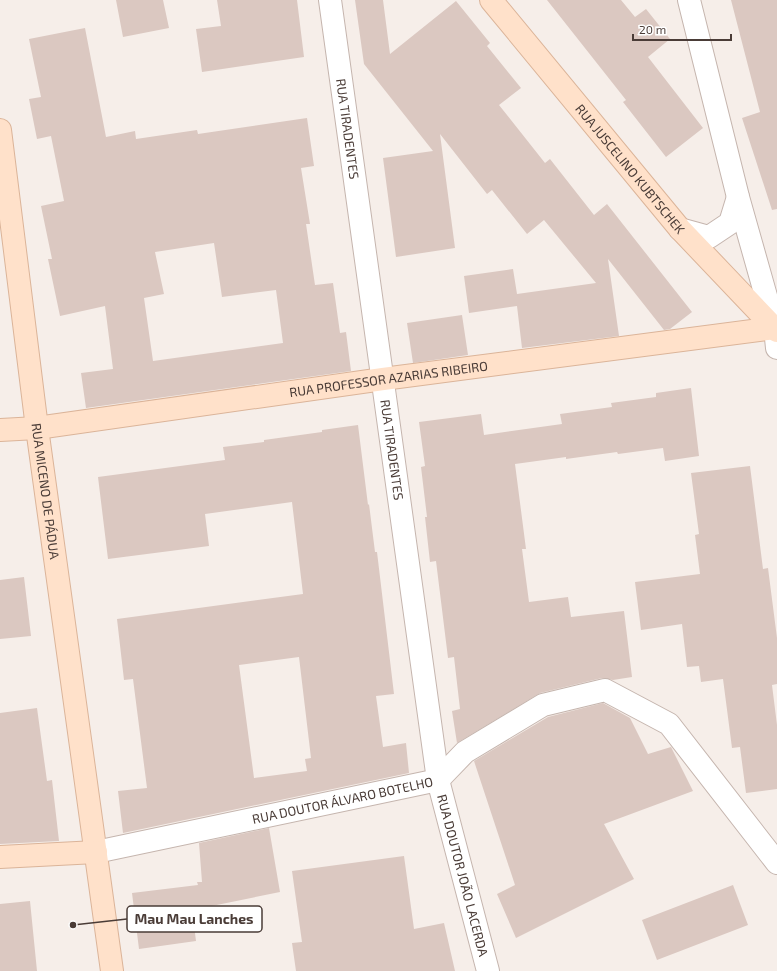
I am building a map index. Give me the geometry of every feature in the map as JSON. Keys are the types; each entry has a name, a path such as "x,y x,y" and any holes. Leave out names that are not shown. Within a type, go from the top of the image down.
{"main road":[{"name":"RUA JUSCELINO KUBTSCHEK","path":"491,0 680,228 776,334"},
{"name":"RUA MICENO DE PÁDUA","path":"0,130 37,428 112,971"},
{"name":"RUA PROFESSOR AZARIAS RIBEIRO","path":"0,430 37,428 382,379 776,334"},
{"name":"RUA DOUTOR ÁLVARO BOTELHO","path":"0,857 96,852"}],"street":[{"name":"RUA TIRADENTES","path":"330,0 438,780"},
{"path":"689,0 738,197 776,334"},
{"path":"680,228 709,237 730,223 738,197"},
{"name":"RUA DOUTOR ÁLVARO BOTELHO","path":"96,852 438,780 466,752 543,705 605,690 669,724 777,863"},
{"name":"RUA DOUTOR JOÃO LACERDA","path":"438,780 488,971"}],"building":[{"path":"116,0 163,0 169,28 123,37"},
{"path":"217,0 297,0 304,57 202,72 196,29 221,26"},
{"path":"355,0 383,0 390,54 456,1 490,43 487,46 521,88 499,105 545,163 550,159 594,215 607,204 692,312 670,329 664,330 608,259 619,336 522,348 517,306 469,313 464,276 513,269 517,294 596,283 544,220 527,234 492,190 487,194 440,134 455,248 396,257 383,158 433,151 364,64"},
{"path":"547,0 621,0 635,17 646,9 670,39 648,57 703,128 666,157 623,102 626,100"},
{"path":"731,0 777,0 777,209 772,210 742,118 760,112"},
{"path":"85,28 106,137 135,131 136,139 197,130 198,134 307,118 314,166 301,168 310,224 306,224 315,285 333,283 340,333 346,332 351,371 86,408 81,373 113,369 105,306 60,316 48,259 52,259 41,206 64,201 51,136 37,139 29,99 41,97 29,39","holes":["214,243 222,297 276,290 283,343 153,361 144,298 164,294 155,252"]},
{"path":"462,315 468,355 413,363 407,323"},
{"path":"691,388 699,456 665,461 663,448 618,454 617,452 566,459 566,457 515,464 526,549 522,549 529,602 568,597 571,617 624,611 632,677 613,680 602,678 540,693 457,743 452,711 460,709 454,657 448,658 436,561 430,562 425,517 427,517 421,467 425,466 419,422 481,414 484,435 562,424 560,414 612,407 611,403 656,397 656,393"},
{"path":"358,425 375,552 377,552 394,694 376,696 383,747 406,743 409,773 123,833 118,791 147,788 133,679 124,680 117,619 303,594 292,502 205,514 209,546 108,559 98,477 225,460 223,447 264,442 264,440 322,432 322,430","holes":["299,657 311,758 305,759 307,771 254,778 239,665"]},
{"path":"750,466 763,569 768,568 777,638 777,684 772,685 777,725 777,789 746,793 740,747 732,748 723,679 701,682 699,666 687,667 682,624 641,630 635,582 700,574 695,535 699,534 691,473"},
{"path":"24,577 31,636 0,639 0,580"},
{"path":"603,703 630,718 648,754 671,747 693,791 604,824 634,879 516,938 497,894 515,885 474,761 548,717"},
{"path":"37,708 47,781 52,780 59,841 0,844 0,713"},
{"path":"269,828 280,892 192,910 196,941 139,949 132,893 198,885 197,882 202,882 199,843"},
{"path":"404,856 414,929 444,923 455,971 296,971 292,943 302,942 292,871"},
{"path":"733,885 748,925 657,960 642,920"},
{"path":"30,901 37,971 0,971 0,904"}],"place":[{"name":"Mau Mau Lanches","path":"73,925"}]}
